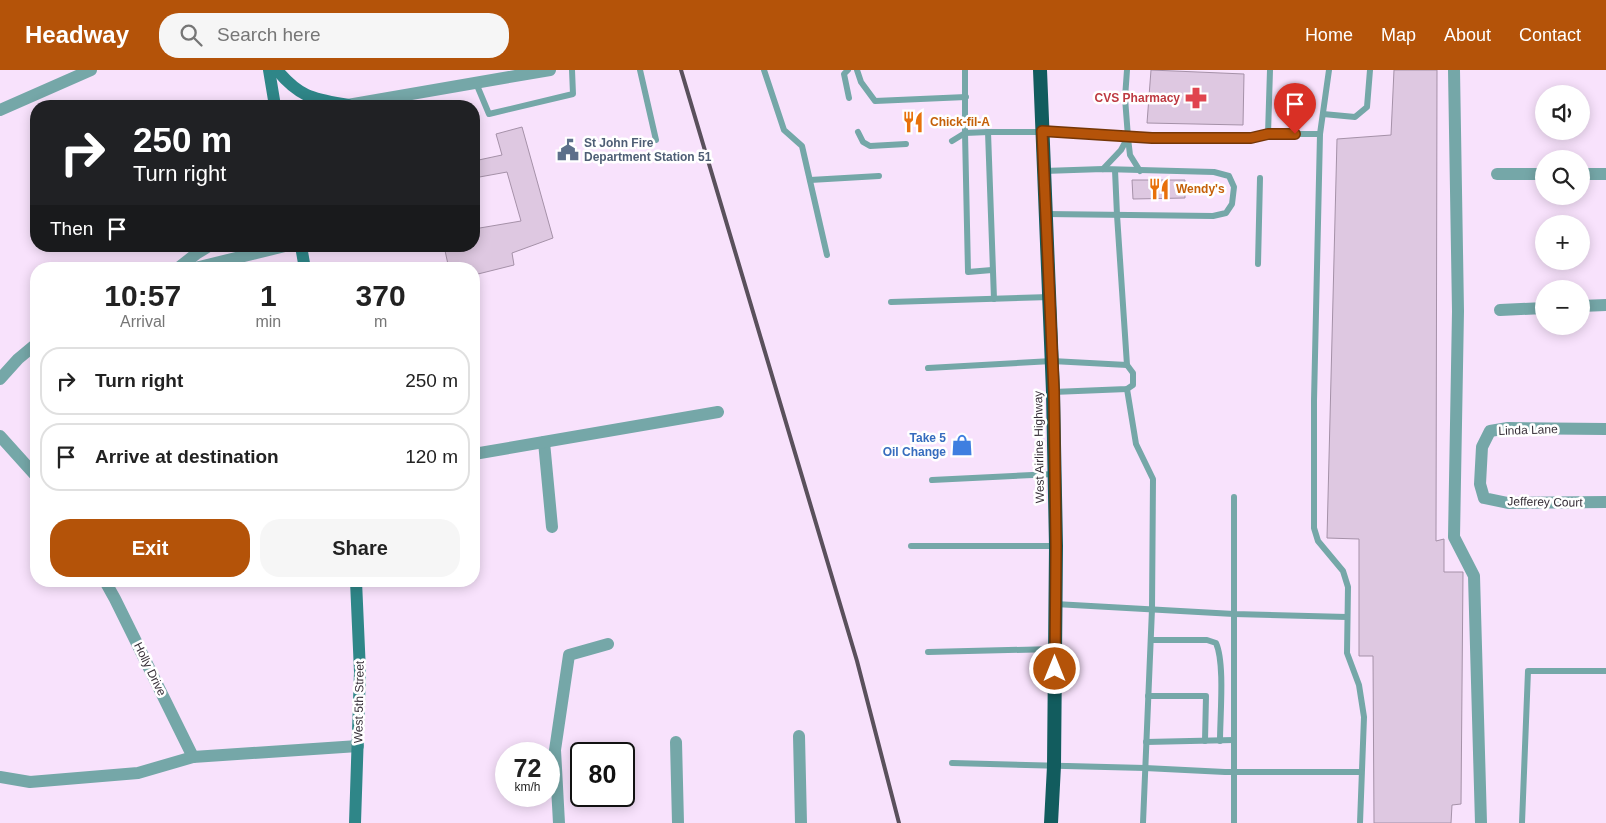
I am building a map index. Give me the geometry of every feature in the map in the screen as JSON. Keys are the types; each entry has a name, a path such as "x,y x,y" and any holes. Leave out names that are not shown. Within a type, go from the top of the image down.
{"highway":[{"name":"West Airline Highway","path":"1040,70 1054,392 1056,546 1054,766 1051,823"}],"main road":[{"path":"269,70 274,100"},
{"path":"277,70 295,90 306,96 322,100"},
{"name":"West 5th Street","path":"355,823 360,672 356,587"}],"street":[{"path":"0,110 91,70"},
{"path":"405,100 476,83 550,70"},
{"path":"1454,70 1458,310 1454,537 1474,576 1481,823"},
{"path":"1497,174 1535,174"},
{"path":"1590,174 1606,174"},
{"path":"186,262 199,252"},
{"path":"220,262 260,252"},
{"path":"1590,305 1606,304"},
{"path":"1500,310 1535,308"},
{"path":"0,379 30,349"},
{"path":"480,453 718,412"},
{"name":"Linda Lane","path":"1484,498 1480,484 1482,447 1490,431 1508,428 1606,429"},
{"path":"0,436 30,469"},
{"path":"544,442 552,527"},
{"name":"Jefferey Court","path":"1484,498 1508,503 1606,502"},
{"name":"Holly Drive","path":"109,587 193,757"},
{"path":"559,823 555,750 569,655 608,644"},
{"path":"799,736 801,823"},
{"path":"676,742 678,823"},
{"path":"0,777 30,782 138,773 193,757 358,746"}],"lane":[{"path":"476,83 489,114 573,94 572,70"},
{"path":"640,70 656,140"},
{"path":"764,70 784,130 802,146 827,255"},
{"path":"848,70 844,74 848,98"},
{"path":"857,70 861,82 875,100 966,97"},
{"path":"965,70 968,272 992,270"},
{"path":"1127,70 1125,105 1130,156 1140,171"},
{"path":"1268,134 1270,70"},
{"path":"1329,70 1320,134 1314,401 1314,528 1318,540 1342,571 1348,586 1347,653 1359,685 1362,704 1360,823"},
{"path":"1324,114 1355,117 1367,107 1370,70"},
{"path":"952,142 965,133 988,132 1042,131 1128,137 1251,138 1268,134 1320,134"},
{"path":"858,132 863,142 870,146 906,144"},
{"path":"988,132 994,299"},
{"path":"1103,169 1121,150 1128,137"},
{"path":"1044,171 1103,169 1214,172 1229,176 1234,187 1232,204 1226,213 1214,216 1046,214"},
{"path":"1054,392 1127,389 1133,385 1133,373 1127,365 1115,170"},
{"path":"810,180 879,176"},
{"path":"1258,264 1260,178"},
{"path":"891,302 1050,297"},
{"path":"928,368 1052,362 1127,365"},
{"path":"1127,389 1136,444 1153,479 1152,610 1143,823"},
{"path":"932,480 1054,474"},
{"path":"1234,497 1234,823"},
{"path":"911,546 1056,546"},
{"path":"1055,604 1234,614 1347,617"},
{"path":"1151,640 1208,640 1216,642 1220,651 1221,668 1220,741"},
{"path":"928,652 1055,650"},
{"path":"1522,823 1528,671 1606,671"},
{"path":"1148,696 1206,696 1205,741"},
{"path":"1146,742 1234,740"},
{"path":"952,763 1234,772 1361,772"}],"building":[{"path":"1151,70 1244,74 1243,125 1147,123"},
{"path":"1394,70 1437,70 1436,541 1444,539 1444,572 1463,572 1461,804 1452,805 1451,823 1374,823 1373,656 1359,656 1359,539 1327,538 1337,139 1391,135"},
{"path":"522,127 553,238 512,253 514,265 480,274 480,262 447,262 445,252 480,252 480,228 521,221 507,172 480,177 480,160 502,155 496,134"},
{"name":"Wendy's","path":"1132,180 1185,180 1185,198 1133,199"}],"railway":[{"path":"681,70 857,661 899,823"}],"place":[{"name":"CVS Pharmacy","path":"1196,98"},
{"name":"Chick-fil-A","path":"913,122"},
{"name":"St John Fire Department Station 51","path":"568,150"},
{"name":"Wendy's","path":"1159,189"},
{"name":"Take 5 Oil Change","path":"962,445"}],"route":[{"path":"1055,669 1054,392 1042,131 1152,138 1251,138 1268,134 1295,134"}]}
